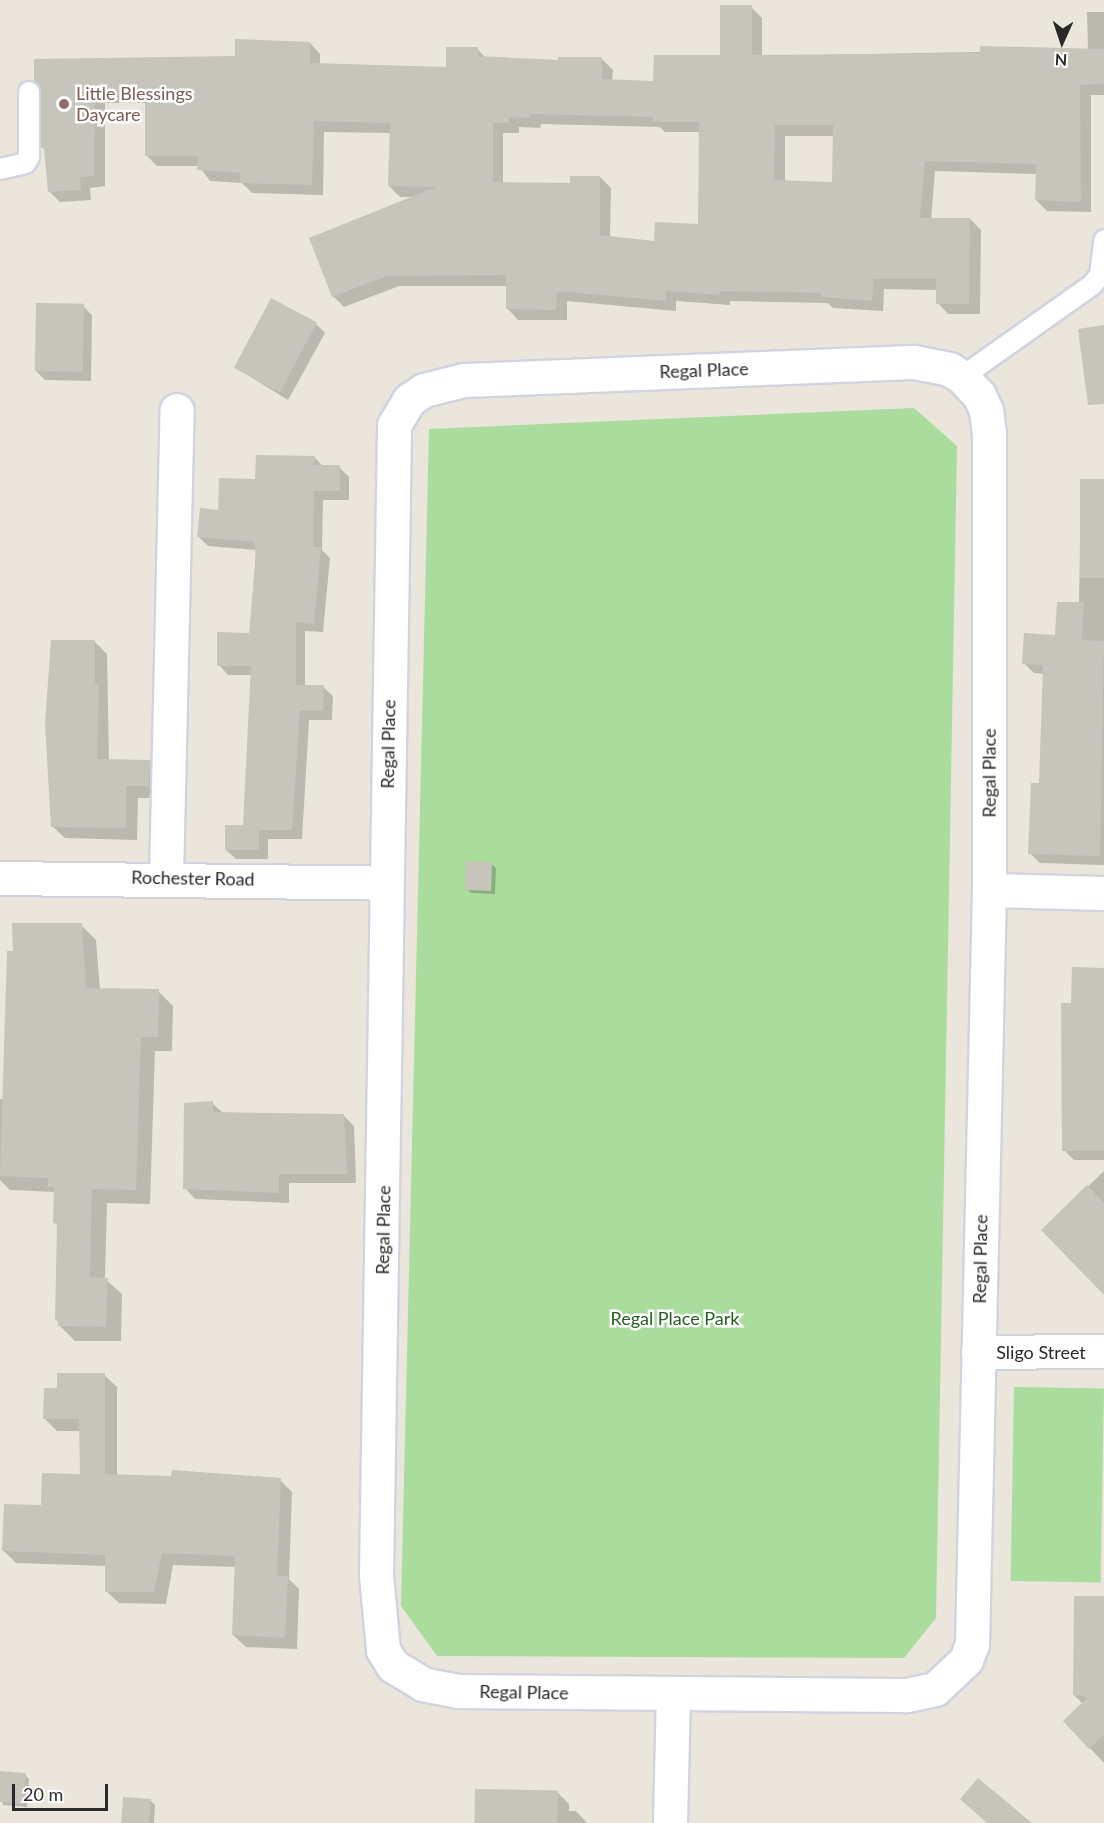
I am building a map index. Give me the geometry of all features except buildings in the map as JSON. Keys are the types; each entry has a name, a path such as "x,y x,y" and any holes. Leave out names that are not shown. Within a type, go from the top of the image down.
{"street":[{"name":"Regal Place","path":"914,362 949,369 962,376 979,394 986,410 989,433 989,890 972,1644 966,1660 935,1689 906,1695 673,1695 458,1691 423,1684 393,1666 383,1650 376,1575 392,439 397,418 409,400 445,383 476,379 914,362"},
{"path":"166,877 177,410"},
{"name":"Rochester Road","path":"0,878 166,877 386,883"},
{"path":"989,890 1104,893"},
{"name":"Sligo Street","path":"978,1352 1104,1351"},
{"path":"670,1823 673,1695"}],"lane":[{"path":"0,169 25,163 29,157 29,92"},
{"path":"962,376 1092,285 1100,274 1104,240"}],"green space":[{"name":"Regal Place Park","path":"914,408 957,446 936,1618 904,1658 437,1656 401,1606 429,429"},
{"path":"1014,1387 1104,1389 1101,1583 1011,1581"}],"place":[{"name":"Little Blessings Daycare","path":"64,104"}]}
